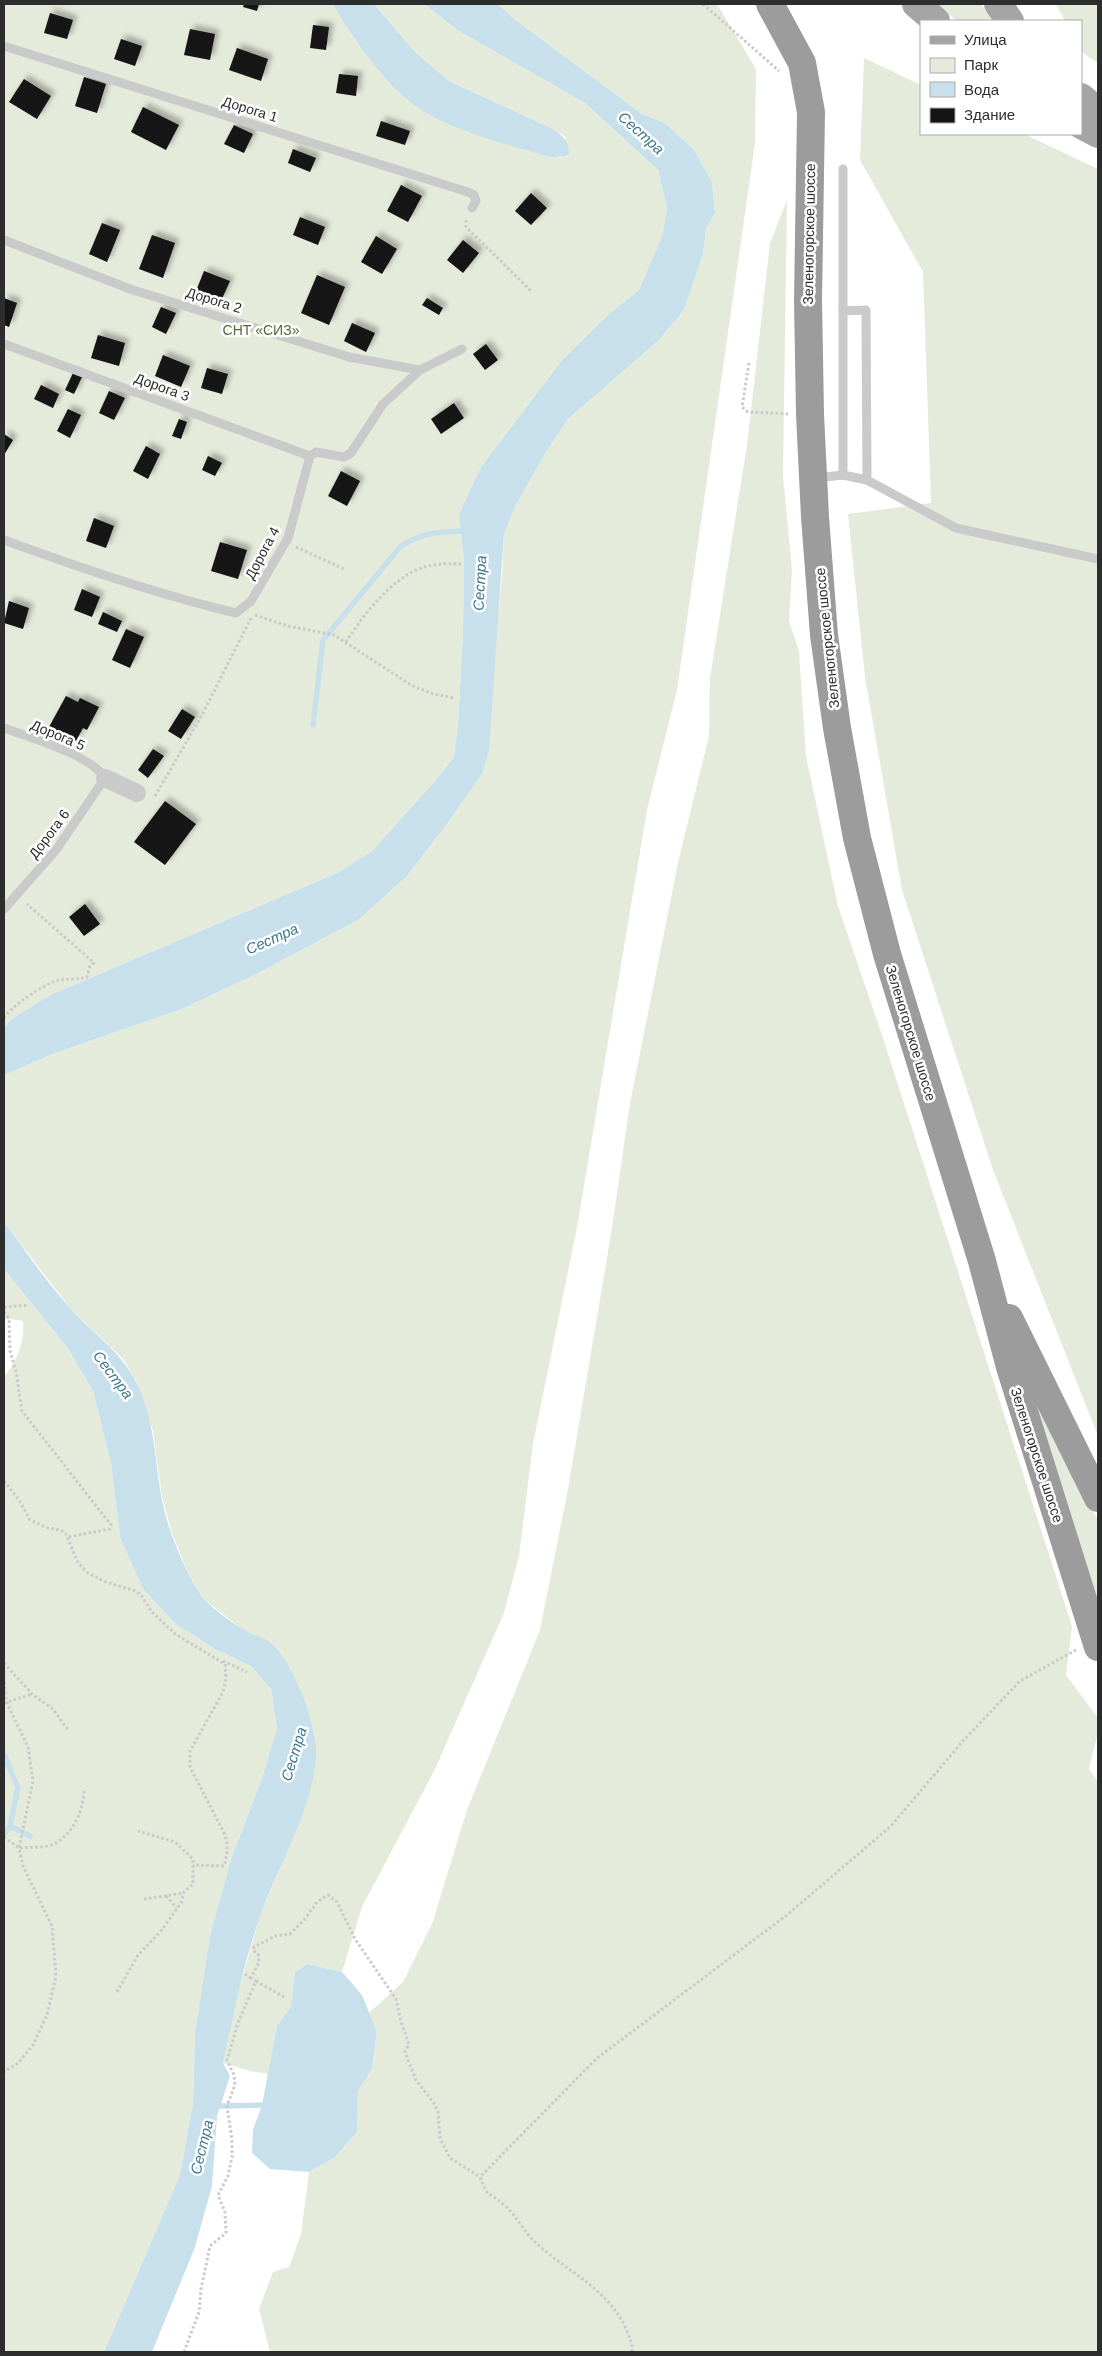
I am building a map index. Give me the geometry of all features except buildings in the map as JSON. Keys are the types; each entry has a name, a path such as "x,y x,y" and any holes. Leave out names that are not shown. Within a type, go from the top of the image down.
{"highway":[{"name":"Зеленогорское шоссе","path":"770,4 802,62 811,112 808,300 812,478 824,635 837,728 857,838 887,954 982,1261 1010,1368 1097,1643"},
{"name":"Зеленогорское шоссе","path":"982,1261 1098,1498"}],"main road":[{"path":"916,4 935,20"},
{"path":"998,4 1009,20"},
{"path":"1082,98 1098,111"},
{"path":"1082,125 1098,134"}],"street":[{"path":"102,774 145,796"}],"lane":[{"name":"Дорога 1","path":"4,46 468,192 474,195 476,201 472,208"},
{"path":"843,169 843,474"},
{"name":"Дорога 2","path":"4,240 130,288 350,358 420,370"},
{"path":"843,311 866,310 867,480"},
{"name":"Дорога 3","path":"4,344 310,456"},
{"path":"310,456 316,452 344,457 351,453 383,404 420,370 462,349"},
{"name":"Дорога 4","path":"236,613 252,601 285,543 310,456"},
{"path":"812,478 843,474 867,480 956,528 1098,559"},
{"path":"4,540 107,578 184,601 236,613"},
{"name":"Дорога 5","path":"4,728 58,747 102,774"},
{"name":"Дорога 6","path":"4,909 56,850 102,774"}],"path":[{"path":"704,4 808,95"},
{"path":"472,208 465,223 466,227 532,292"},
{"path":"749,363 742,407 748,412 810,414"},
{"path":"285,543 346,570"},
{"path":"346,642 378,601 412,572 442,563 461,564"},
{"path":"145,796 202,715 252,619 236,613"},
{"path":"250,613 288,626 334,635 411,686 430,693 454,698"},
{"path":"4,1018 8,1011 39,989 56,981 87,976 90,966 94,963 16,895"},
{"path":"4,1307 29,1305"},
{"path":"4,1312 9,1319 10,1351 16,1372 22,1411 110,1525 110,1529 68,1537"},
{"path":"4,1481 19,1500 30,1520 48,1528 61,1530 68,1537 78,1564 88,1573 106,1582 135,1591 141,1595 152,1612 175,1634 220,1660 247,1672"},
{"path":"480,2177 597,2058 787,1915 891,1826 962,1742 1020,1681 1097,1643"},
{"path":"194,1865 224,1866 227,1851 228,1842 190,1767 190,1751 223,1692 226,1679 225,1664 220,1660"},
{"path":"4,1663 32,1694 53,1709 68,1730"},
{"path":"4,1677 5,1702 28,1747 33,1781 19,1848 23,1866 52,1926 56,1976 47,2015 33,2044 18,2063 4,2072"},
{"path":"5,1702 32,1694"},
{"path":"4,1837 19,1848 51,1845 70,1831 83,1806 84,1791"},
{"path":"138,1831 175,1842 193,1859 194,1865 194,1884 184,1892 144,1899"},
{"path":"117,1992 138,1955 161,1931 177,1908 184,1892"},
{"path":"251,1978 259,1962 258,1954 253,1950 254,1947 275,1936 290,1934 304,1920 317,1902 328,1895 337,1902 355,1939 396,1999 400,2022 408,2044 405,2052 416,2080 434,2103 438,2112 440,2138 450,2158 480,2177 486,2194 504,2204 524,2232 546,2253 603,2294 622,2319 633,2345 632,2352"},
{"path":"166,1896 177,1908"},
{"path":"245,1974 284,1997"},
{"path":"184,2352 200,2312 201,2289 210,2246 226,2233 225,2212 218,2195 228,2176 232,2157 232,2140 227,2106 235,2085 234,2075 227,2060 238,2023 256,1980"}],"green space":[{"name":"СНТ «СИЗ»","path":"4,4 333,4 358,43 401,94 467,132 561,158 566,137 553,129 449,81 415,52 374,4 424,4 459,31 585,103 658,170 667,208 662,236 639,290 609,314 562,360 481,467 459,514 464,562 463,632 458,724 454,757 436,780 371,852 337,873 50,995 13,1019 4,1028"},
{"path":"498,4 717,4 756,69 755,143 677,690 647,810 578,1222 533,1444 519,1556 504,1613 435,1769 362,1907 342,1972 308,1964 295,1972 291,2006 277,2026 269,2074 250,2071 223,2063 237,1996 260,1916 296,1830 271,1643 242,1629 201,1597 185,1566 172,1533 162,1497 153,1431 137,1383 124,1360 70,1308 4,1222 4,1075 55,1053 182,1009 260,972 358,920 406,877 482,774 502,578 504,534 515,507 546,452 568,419 659,340 684,310 703,254 706,229 715,213 712,182 694,150 665,123 642,114 513,18"},
{"path":"936,4 981,4 992,20 956,20"},
{"path":"1056,4 1098,4 1098,63 1082,52 1082,20 1064,20"},
{"path":"864,58 920,85 920,135 1026,135 1098,169 1098,1436 993,1170 902,890 865,677 848,514 931,503 923,272 860,160"},
{"path":"787,200 783,476 792,569 789,621 799,651 806,756 838,906 882,1035 1072,1626 1066,1675 1098,1718 1098,1732 1089,1769 1098,1782 1098,2352 270,2352 259,2309 273,2272 289,2267 301,2234 309,2172 335,2157 357,2132 358,2091 372,2069 377,2032 369,2013 403,1982 432,1924 467,1810 540,1630 568,1489 612,1228 630,1103 679,858 709,736 710,678 747,445 770,243"},
{"path":"4,1269 67,1347 93,1391 111,1464 120,1537 143,1589 176,1624 215,1649 251,1666 271,1689 277,1729 261,1781 231,1859 210,1936 195,2032 193,2103 180,2175 104,2352 4,2352 4,1377 13,1364 19,1350 23,1336 23,1321 4,1318"},
{"path":"1001,1319 1084,1495 1098,1520 1098,1610"}],"water":[{"path":"333,4 374,4 415,52 449,81 553,129 565,139 569,154 551,157 538,154 468,132 431,116 408,100 383,75 360,46"},
{"name":"Сестра","path":"424,4 498,4 513,18 642,114 665,123 694,150 712,182 715,213 706,229 703,254 684,310 659,340 568,419 546,452 515,507 504,534 489,750 482,774 406,877 358,920 260,972 182,1009 55,1053 4,1075 4,1028 12,1019 50,995 337,873 371,852 436,780 454,757 458,724 463,632 464,562 459,514 481,467 562,360 609,314 639,290 662,236 667,208 658,170 585,103 459,31"},
{"name":"Сестра","path":"4,1222 63,1300 115,1353 136,1382 147,1409 164,1508 171,1533 187,1571 200,1594 214,1608 248,1632 271,1643 279,1652 287,1663 307,1707 316,1748 311,1789 304,1811 260,1917 239,1989 223,2063 230,2076 217,2116 212,2186 195,2247 152,2352 104,2352 180,2175 193,2103 195,2032 210,1936 231,1859 261,1781 277,1729 271,1689 251,1666 215,1649 176,1624 143,1589 120,1537 111,1464 93,1391 67,1347 4,1269"},
{"path":"308,1964 342,1972 362,1995 377,2032 372,2069 358,2091 357,2132 335,2157 309,2172 270,2169 252,2153 253,2130 262,2105 277,2026 291,2006 295,1972"}],"waterway":[{"path":"313,725 323,640 401,546 416,538 430,534 461,531"},
{"path":"4,1754 18,1788 10,1826 30,1836"},
{"path":"4,1834 10,1826"},
{"path":"221,2106 262,2105"}]}
